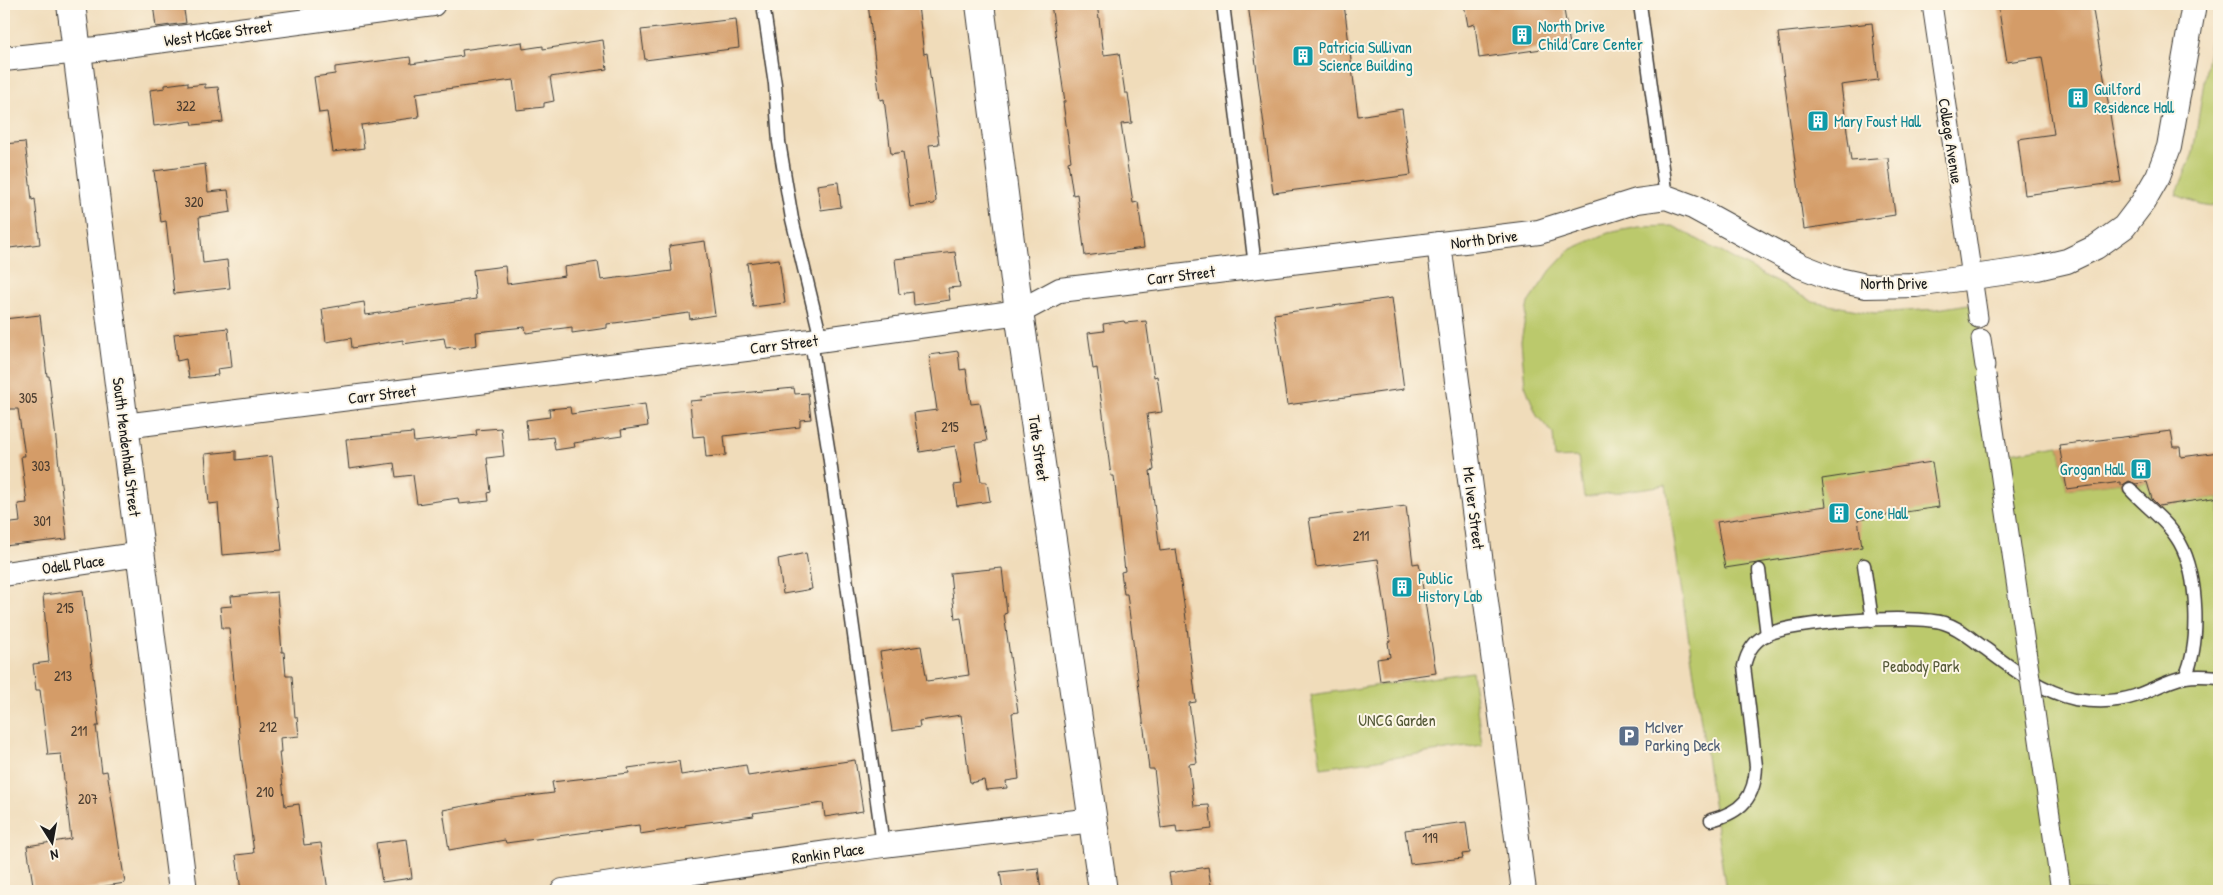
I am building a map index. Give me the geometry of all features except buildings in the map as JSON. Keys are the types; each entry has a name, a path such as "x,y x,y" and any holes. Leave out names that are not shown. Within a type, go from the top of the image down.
{"street":[{"name":"South Mendenhall Street","path":"71,4 183,891"},
{"name":"West McGee Street","path":"4,59 78,52 433,4"},
{"name":"Tate Street","path":"980,4 1019,312 1094,820 1102,891"},
{"name":"College Avenue","path":"1932,4 1978,318"},
{"name":"North Drive","path":"1440,244 1539,232 1637,201 1666,197 1693,207 1801,266 1834,279 1866,286 1916,285 2036,268 2067,260 2096,247 2124,227 2143,202 2158,176 2169,147 2194,4"},
{"name":"Carr Street","path":"124,426 816,340 1019,312 1060,290 1440,244"},
{"name":"Mc Iver Street","path":"1440,244 1524,891"},
{"path":"1981,339 2061,891"},
{"name":"Odell Place","path":"4,574 141,554"},
{"name":"Rankin Place","path":"563,891 883,844 1094,820"}],"lane":[{"path":"763,4 775,84 779,142 816,340 883,844"},
{"path":"1222,4 1255,266"},
{"path":"1640,4 1666,197"},
{"path":"2130,489 2164,521 2180,542 2188,562 2196,612 2196,639 2192,663 2185,677"},
{"path":"1864,565 1872,620"},
{"path":"1759,570 1767,635"},
{"path":"1711,820 1740,808 1750,795 1756,781 1756,766 1744,666 1753,644 1779,629 1800,625 1872,620 1921,619 1944,623 1964,632 2049,691 2076,699 2107,701 2134,696 2185,677 2219,677"}],"green space":[{"path":"2216,4 2219,4 2218,207 2200,204 2176,195 2193,153"},
{"name":"Peabody Park","path":"1673,226 1813,302 1874,313 1937,309 1975,303 1998,455 2059,445 2067,489 2121,482 2122,486 2147,482 2154,506 2219,497 2219,891 1726,891 1666,485 1584,497 1578,457 1555,458 1553,434 1537,416 1525,385 1521,341 1528,303 1551,270 1571,249 1608,233 1639,227"},
{"name":"UNCG Garden","path":"1472,672 1482,745 1321,768 1311,695"}],"place":[{"name":"North Drive Child Care Center","path":"1522,35"},
{"name":"Patricia Sullivan Science Building","path":"1303,56"},
{"name":"Guilford Residence Hall","path":"2078,98"},
{"name":"Mary Foust Hall","path":"1818,121"},
{"name":"Grogan Hall","path":"2141,469"},
{"name":"Cone Hall","path":"1839,513"},
{"name":"Public History Lab","path":"1402,587"},
{"name":"McIver Parking Deck","path":"1629,736"}]}
